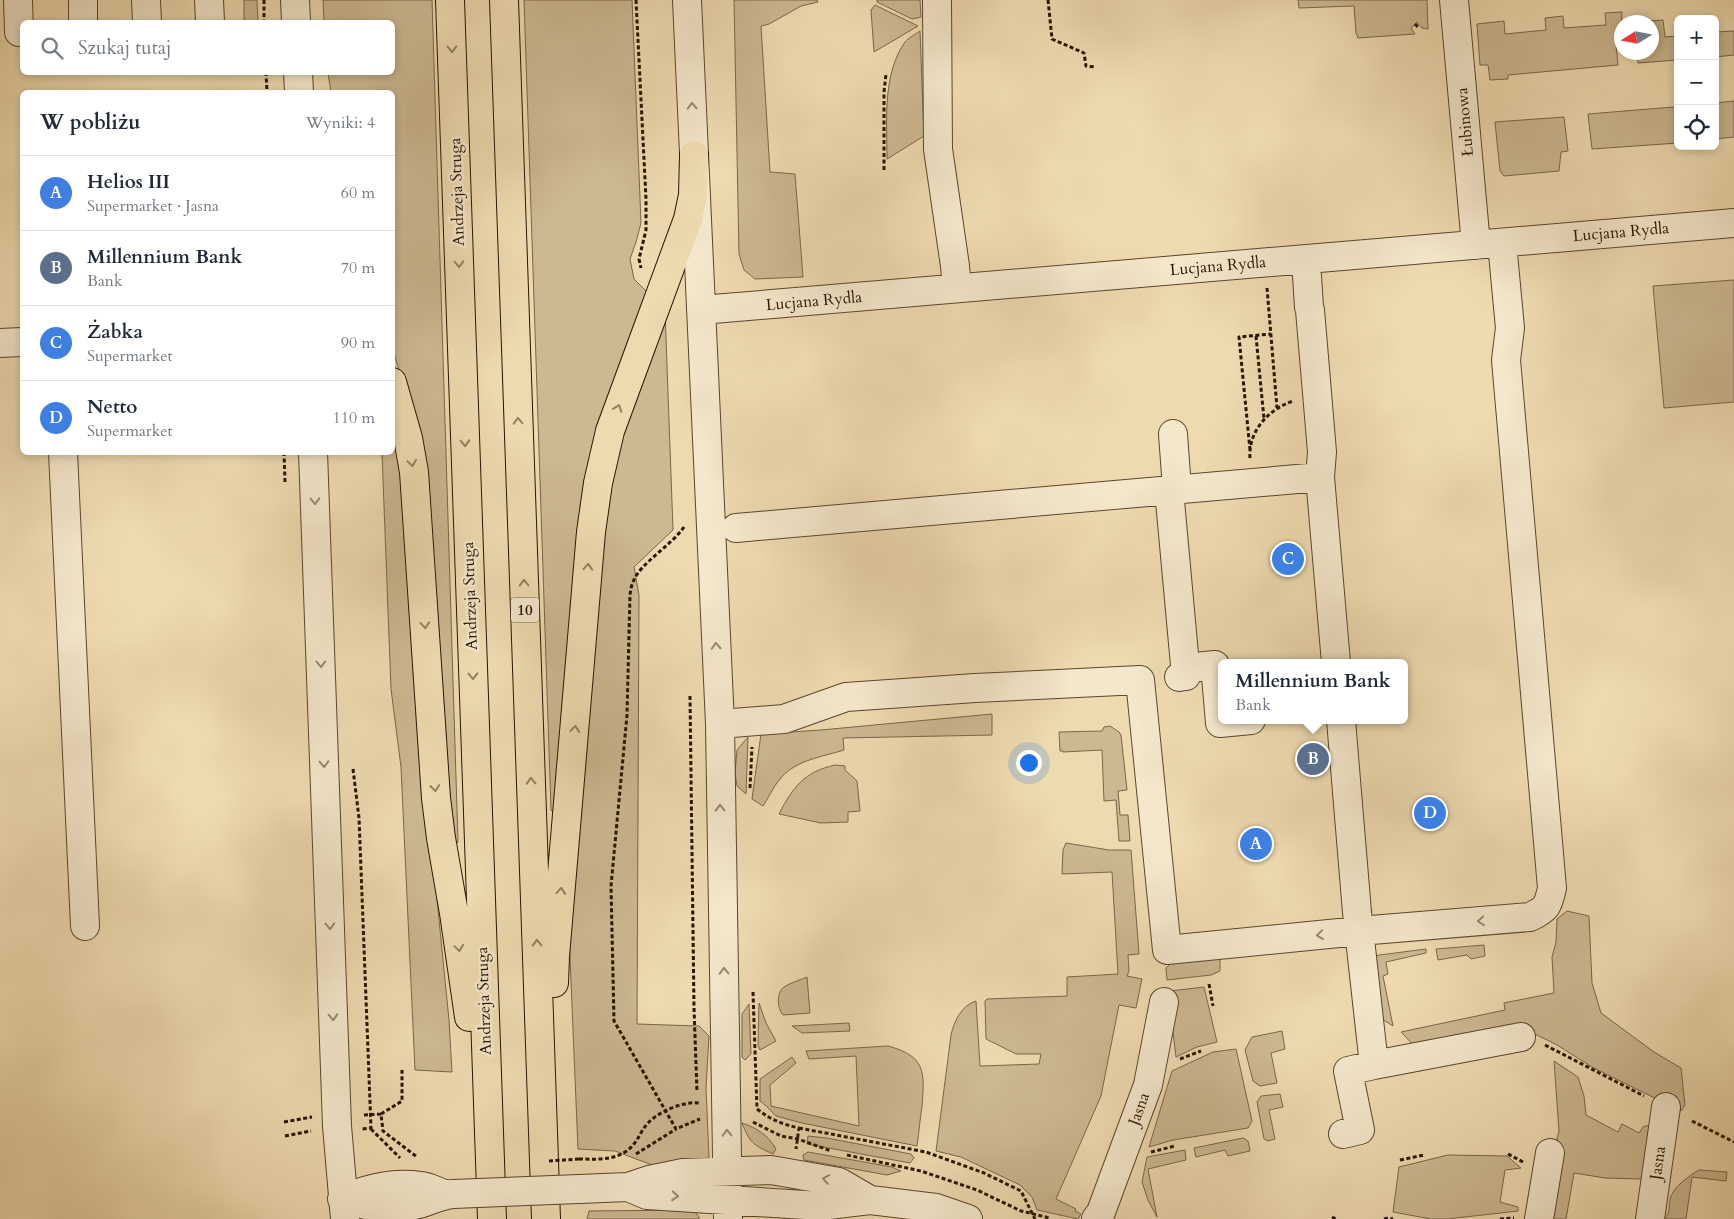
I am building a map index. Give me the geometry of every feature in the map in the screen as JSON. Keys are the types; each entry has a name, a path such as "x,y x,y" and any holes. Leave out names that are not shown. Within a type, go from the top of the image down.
{"main road":[{"name":"Andrzeja Struga","path":"450,0 492,1219"},
{"name":"10","path":"504,0 547,1219"},
{"path":"547,1219 555,956 591,532 598,483 610,431 683,234 690,208 694,177 694,155"},
{"path":"395,392 408,438 414,472 436,798 473,1043 490,1178"}],"street":[{"path":"14,32 18,0"},
{"path":"83,0 83,20"},
{"path":"146,0 147,20"},
{"path":"209,0 210,20"},
{"path":"295,0 296,20"},
{"path":"687,0 720,724 727,1209"},
{"path":"937,0 938,149 957,288"},
{"name":"Łubinowa","path":"1359,931 1530,917 1543,911 1549,904 1552,888 1506,360 1510,328 1489,244 1454,0"},
{"path":"298,75 299,90"},
{"name":"Lucjana Rydla","path":"701,310 1734,223"},
{"path":"1306,276 1322,452 1320,477 1336,659"},
{"path":"0,342 20,342"},
{"path":"1173,434 1173,490 1182,672 1215,665 1218,700"},
{"path":"63,455 85,926"},
{"path":"314,455 337,1126 344,1209 375,1188 393,1185 422,1186 450,1195 628,1187 676,1174 771,1170 838,1182 870,1200"},
{"path":"736,528 1320,477"},
{"path":"720,724 784,719 846,697 975,688 1140,680 1168,950 1359,931"},
{"path":"1341,724 1359,931 1374,1065"},
{"name":"Jasna","path":"1103,1217 1148,1085 1164,1002"},
{"path":"1343,1134 1360,1130 1348,1071 1521,1038"},
{"name":"Jasna","path":"1650,1219 1666,1107"},
{"path":"1528,1218 1539,1159"},
{"path":"628,1187 648,1195 727,1209 821,1206 870,1200 936,1208 968,1219"},
{"path":"783,1219 790,1215 821,1206"}],"path":[{"path":"264,0 264,20"},
{"path":"636,0 646,199 646,230 639,259 642,270 662,289"},
{"path":"1048,0 1052,39 1084,53 1086,66 1095,67"},
{"path":"1415,24 1419,28"},
{"path":"884,170 884,92 886,74"},
{"path":"266,75 267,90"},
{"path":"1266,282 1277,408"},
{"path":"1252,483 1239,337 1271,334"},
{"path":"1256,336 1264,420"},
{"path":"1250,450 1256,430 1277,408 1292,401 1317,398"},
{"path":"676,1130 614,1021 611,886 627,715 631,588 640,571 674,540 687,522"},
{"path":"750,797 753,722"},
{"path":"1208,984 1213,1006"},
{"path":"753,991 757,1109"},
{"path":"1179,1060 1201,1051"},
{"path":"364,1115 381,1114 402,1101 402,1070"},
{"path":"579,1160 612,1158 624,1153 634,1145 649,1122 666,1111 689,1103 697,1103 751,1122 781,1136 798,1139 837,1152"},
{"path":"635,1155 676,1130 699,1119 757,1109 769,1119 782,1124 926,1152 976,1170 1021,1191 1035,1219"},
{"path":"381,1114 383,1131 422,1161"},
{"path":"284,1122 318,1116"},
{"path":"798,1139 799,1128"},
{"path":"285,1136 318,1131"},
{"path":"1143,1154 1175,1146"},
{"path":"1508,1154 1539,1159"},
{"path":"846,1155 921,1171"},
{"path":"1400,1160 1424,1155"},
{"path":"1032,1213 1050,1219"},
{"path":"1500,1219 1528,1218"},
{"path":"1384,1219 1392,1219"}],"shaded area":[{"path":"244,0 257,0 258,20 244,20"},
{"path":"323,0 432,0 458,842 455,845 409,403 395,357 395,90 331,90 328,75 395,75 395,20 324,20"},
{"path":"524,0 632,0 641,223 630,259 634,279 665,310 673,530 634,567 639,595 637,1024 699,1026 709,1036 706,1088 709,1158 652,1165 615,1151 578,1149 569,934 555,814 551,810"},
{"path":"734,0 817,0 818,2 801,6 769,24 761,26 770,172 795,174 803,277 755,279 744,270 739,254"},
{"path":"877,0 920,0 921,17 912,19 877,2"},
{"path":"1298,0 1427,0 1428,29 1422,28 1417,22 1411,28 1415,34 1358,38 1354,6 1299,8"},
{"path":"875,5 918,26 874,52 871,10"},
{"path":"1622,12 1622,15 1614,15 1614,60 1618,60 1618,65 1508,75 1508,79 1490,80 1488,65 1480,65 1477,24 1504,21 1505,34 1546,30 1545,18 1563,16 1564,28 1606,25 1605,13"},
{"path":"1659,20 1663,20 1665,37 1674,36 1674,60 1638,63 1638,60 1659,60"},
{"path":"920,31 924,136 887,159 887,99 892,69 905,42"},
{"path":"1734,31 1734,55 1719,57 1719,32"},
{"path":"1734,101 1734,137 1719,139 1719,103"},
{"path":"1674,107 1674,143 1592,149 1588,114"},
{"path":"1564,117 1568,151 1561,152 1559,171 1504,176 1500,171 1495,122"},
{"path":"1734,280 1734,402 1664,408 1653,286"},
{"path":"395,427 399,445 427,799 449,1020 452,1072 415,1070 401,767 391,689 382,455 395,455"},
{"path":"992,714 992,735 843,738 844,750 809,760 793,767 775,785 763,806 752,799 761,734"},
{"path":"1110,726 1121,735 1127,790 1118,791 1120,815 1128,815 1130,841 1119,841 1116,800 1104,801 1102,750 1060,751 1059,732 1102,731 1104,727"},
{"path":"748,737 746,794 737,786 735,773 737,750"},
{"path":"835,765 845,766 845,770 857,781 860,811 848,812 848,822 821,823 779,814 789,796 807,776"},
{"path":"1066,843 1109,850 1131,850 1139,954 1128,955 1129,971 1127,976 1142,979 1136,1008 1119,1005 1101,1096 1056,1199 1076,1209 1075,1211 1081,1214 1078,1219 1037,1210 1032,1197 1020,1185 961,1157 936,1151 951,1035 954,1024 967,1006 976,1001 980,1066 1039,1064 1041,1054 1016,1054 986,1039 985,1001 987,999 1067,996 1067,977 1118,974 1112,872 1062,874 1063,850"},
{"path":"1567,911 1589,916 1592,983 1601,1013 1654,1052 1681,1068 1685,1105 1681,1111 1592,1067 1557,1045 1527,1030 1420,1052 1401,1032 1505,1010 1504,1003 1554,993 1552,957 1556,942 1557,919"},
{"path":"1484,945 1485,956 1471,959 1467,955 1438,960 1436,949"},
{"path":"1426,949 1426,953 1386,962 1388,974 1383,976 1393,1026 1382,1019 1372,956"},
{"path":"1220,959 1220,971 1211,975 1167,980 1166,968 1172,962"},
{"path":"807,977 810,1013 783,1015 779,1009 778,1001 781,990 789,984"},
{"path":"1204,987 1217,1042 1197,1047 1176,1057 1170,991"},
{"path":"759,1003 766,1023 776,1041 760,1050 758,1045"},
{"path":"749,1004 751,1054 745,1060 742,1057 742,1014"},
{"path":"849,1023 850,1031 802,1033 792,1026"},
{"path":"1282,1031 1285,1049 1271,1053 1277,1083 1260,1086 1253,1081 1245,1050 1252,1037"},
{"path":"888,1046 909,1055 916,1060 920,1067 923,1094 917,1146 776,1116 760,1101 760,1079 792,1057 796,1063 770,1085 771,1106 859,1126 856,1056 809,1059 806,1051"},
{"path":"1236,1049 1252,1121 1248,1128 1173,1140 1149,1147 1172,1071 1213,1052"},
{"path":"1554,1061 1578,1077 1584,1096 1586,1115 1618,1132 1622,1124 1639,1133 1643,1127 1649,1125 1647,1160 1641,1179 1605,1178 1574,1173 1566,1219 1551,1219 1554,1151 1559,1131"},
{"path":"1280,1094 1283,1107 1269,1110 1275,1139 1268,1141 1264,1139 1257,1102 1261,1096"},
{"path":"742,1123 753,1127 766,1136 776,1149 773,1154 753,1143"},
{"path":"808,1136 911,1154 914,1158 910,1163 807,1144"},
{"path":"1243,1138 1248,1141 1250,1151 1228,1156 1225,1150 1196,1157 1194,1148"},
{"path":"1185,1150 1186,1160 1148,1169 1157,1217 1148,1200 1142,1182 1147,1157"},
{"path":"808,1152 892,1167 901,1171 887,1175 804,1160 803,1155"},
{"path":"1448,1155 1507,1156 1521,1168 1505,1170 1500,1202 1518,1207 1518,1211 1447,1219 1431,1219 1393,1212 1399,1167"},
{"path":"1699,1170 1727,1172 1726,1181 1692,1177 1686,1219 1665,1219 1669,1212 1670,1199 1674,1190"},
{"path":"691,1210 700,1219 587,1219 589,1211"}],"place":[{"name":"Żabka","path":"1288,559"},
{"name":"Millennium Bank","path":"1313,759"},
{"name":"Netto","path":"1430,813"},
{"name":"Helios III","path":"1256,844"}]}
